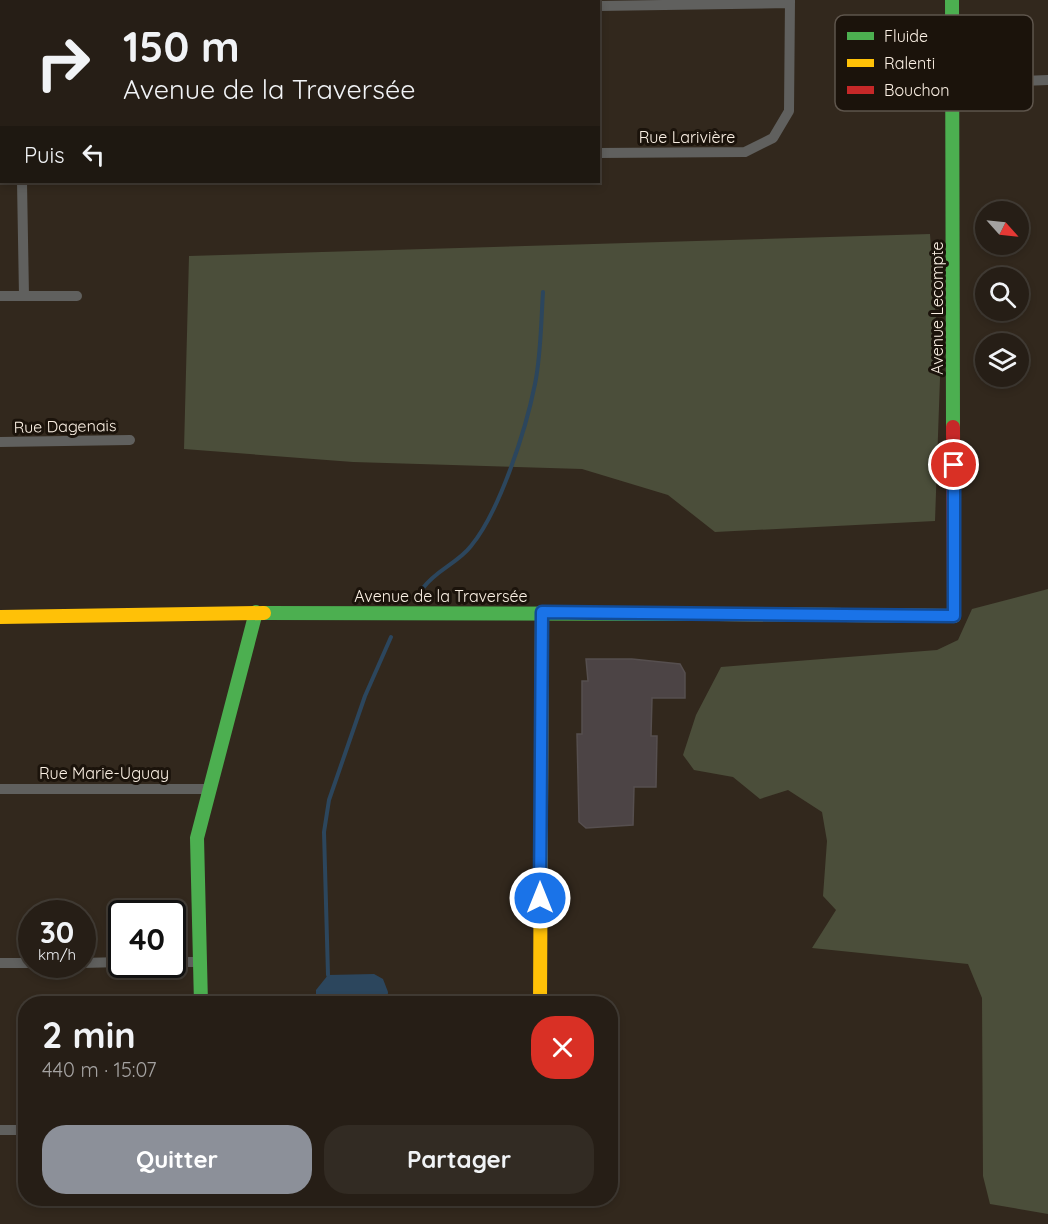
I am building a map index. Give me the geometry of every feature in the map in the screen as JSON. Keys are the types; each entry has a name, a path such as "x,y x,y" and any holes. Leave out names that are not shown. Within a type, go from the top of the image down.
{"street":[{"name":"Avenue Lecompte","path":"952,0 952,15"},
{"path":"600,6 790,1"},
{"name":"Rue Larivière","path":"600,153 745,152 773,138 789,111 790,1"},
{"path":"1033,81 1048,80"},
{"name":"Avenue Lecompte","path":"953,111 954,616"},
{"path":"22,183 24,296"},
{"path":"0,296 77,296"},
{"name":"Rue Dagenais","path":"0,442 129,440"},
{"path":"201,996 196,848 208,789 256,612"},
{"name":"Avenue de la Traversée","path":"0,617 256,612 954,616"},
{"path":"540,996 542,612"},
{"name":"Rue Marie-Uguay","path":"0,789 208,789"},
{"path":"186,962 201,962"},
{"path":"0,963 18,963"},
{"path":"0,1130 18,1130"}],"green space":[{"path":"930,234 940,378 935,521 715,532 668,495 582,469 353,462 184,449 189,256"},
{"path":"1048,589 1048,1214 990,1204 983,1176 982,998 968,964 812,948 836,910 823,896 827,841 822,812 788,790 760,799 733,777 694,770 683,755 696,715 721,667 937,650 958,640 972,609"}],"water":[{"path":"374,974 383,979 388,996 316,996 316,990 328,975"}],"building":[{"path":"586,659 632,659 680,664 685,673 685,698 652,698 651,736 657,736 656,787 634,787 633,825 586,828 579,822 577,734 582,734 582,681 588,681"}],"waterway":[{"path":"423,588 471,546 482,531 502,491 518,446 535,384 540,350 543,292"},
{"path":"328,975 324,832 329,800 365,696 391,637"}],"traffic: fast":[{"path":"952,0 952,15"},
{"path":"952,111 953,427"},
{"path":"201,996 197,838 256,612"},
{"path":"264,613 718,614"}],"traffic: slow":[{"path":"718,614 954,616 954,608"},
{"path":"540,996 542,612"},
{"path":"0,617 264,613"}],"traffic: jam":[{"path":"953,427 954,608"}],"route":[{"path":"540,898 542,612 954,616 954,465"}]}
